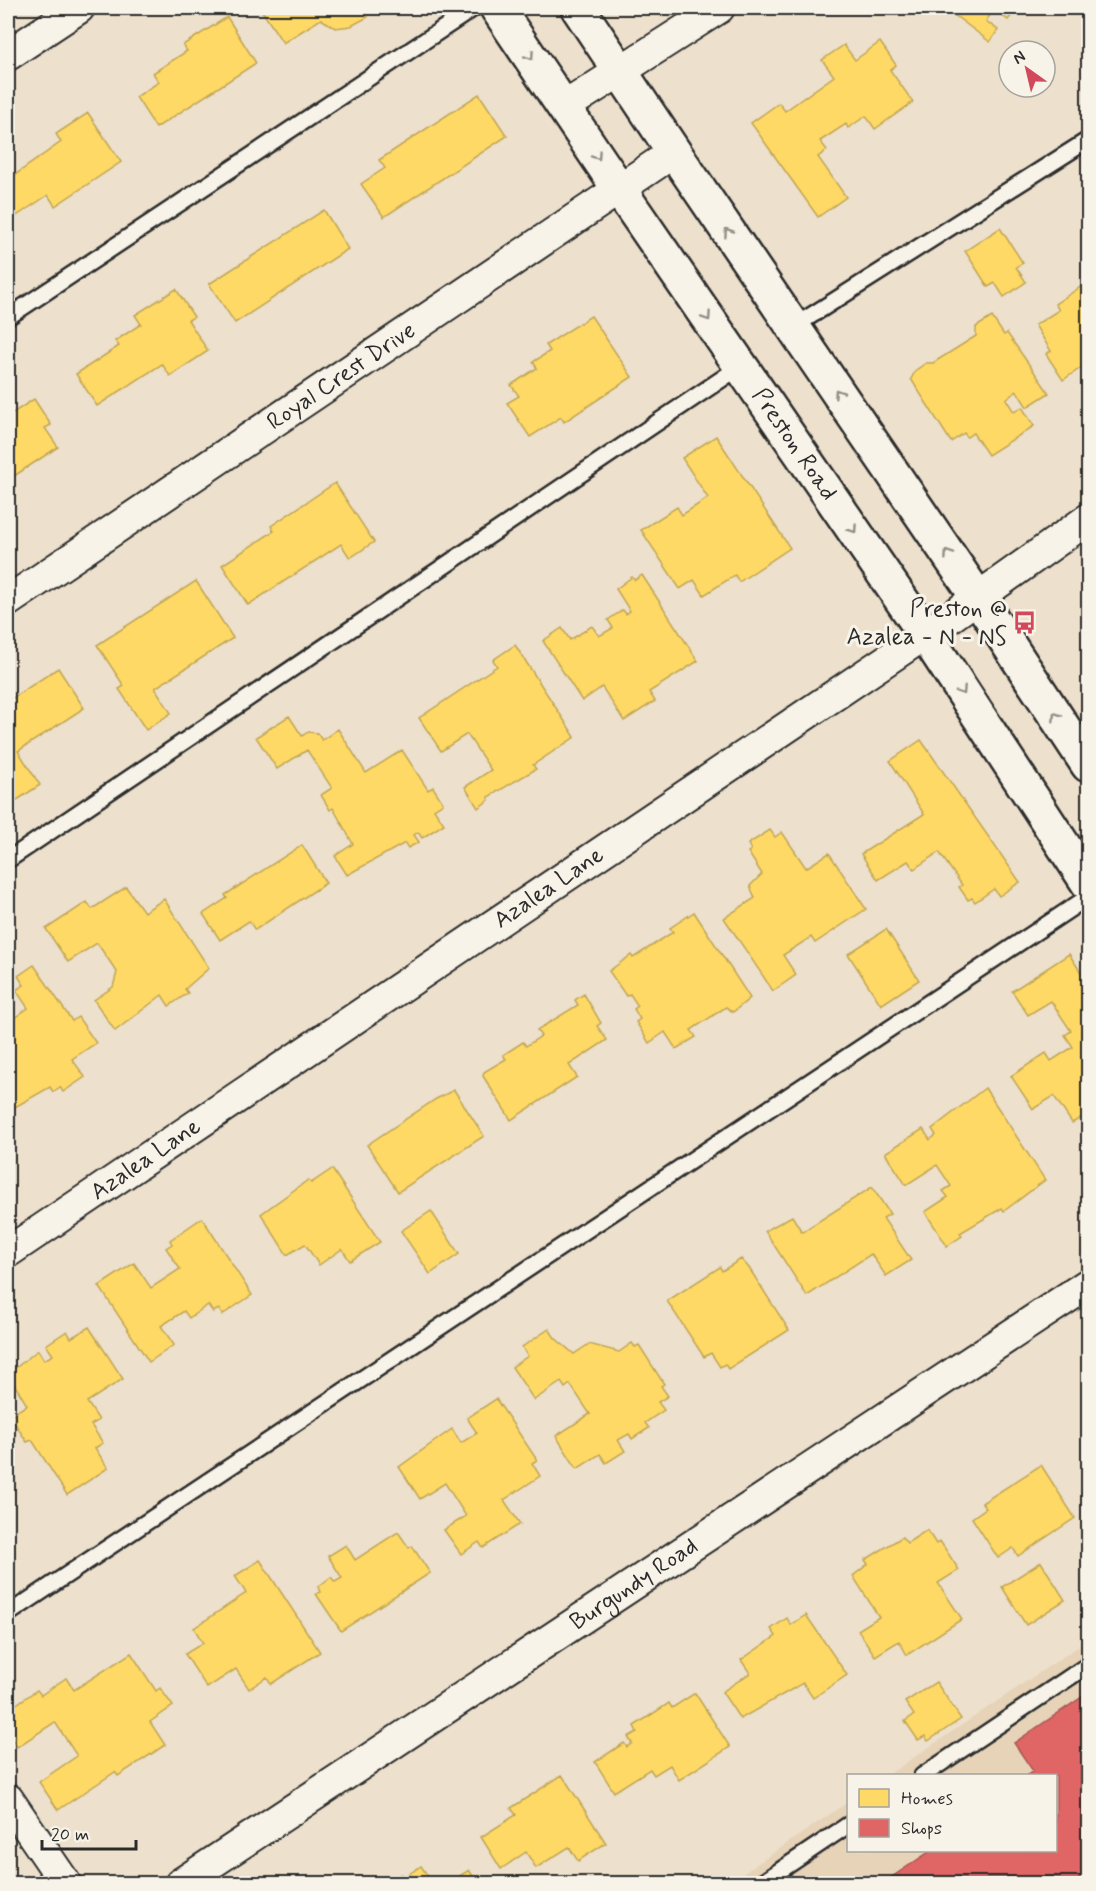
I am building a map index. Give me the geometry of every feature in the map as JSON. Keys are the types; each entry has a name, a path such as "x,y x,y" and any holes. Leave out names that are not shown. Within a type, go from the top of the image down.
{"main road":[{"name":"Preston Road","path":"497,8 925,634 1089,883"},
{"path":"578,8 1089,765"}],"street":[{"path":"8,55 79,8"},
{"path":"564,107 718,8"},
{"name":"Royal Crest Drive","path":"8,601 674,152"},
{"name":"Azalea Lane","path":"8,1252 925,634 1089,519"},
{"name":"Burgundy Road","path":"180,1884 1089,1284"},
{"path":"8,1799 66,1884"}],"lane":[{"path":"8,317 474,8"},
{"path":"793,327 1089,140"},
{"path":"8,860 741,366"},
{"path":"8,1614 1089,897"},
{"path":"925,1774 1089,1665"},
{"path":"760,1884 847,1826"}],"shaded area":[{"path":"1088,1640 1088,1883 728,1884 847,1803 847,1852 1057,1852 1057,1774 889,1774"}],"building: Homes":[{"path":"268,8 365,8 363,9 368,17 351,26 335,28 321,19 283,43 262,11"},
{"path":"945,8 980,8 990,15 986,21 998,30 990,42"},
{"path":"991,8 1017,8 1008,20"},
{"path":"227,17 256,63 156,128 136,97 159,82 153,73 187,51 183,45"},
{"path":"880,42 896,65 890,70 913,102 875,129 866,116 848,128 846,124 820,141 827,150 818,157 846,197 818,217 751,123 779,103 785,111 834,76 822,60 844,45 855,60"},
{"path":"479,94 507,136 384,217 361,184 385,168 379,160"},
{"path":"88,113 121,162 55,206 48,195 12,219 8,212 8,180 61,142 56,134"},
{"path":"324,210 348,249 235,323 209,284"},
{"path":"1000,228 1023,263 1016,267 1026,282 1004,297 995,283 988,287 965,251"},
{"path":"1088,282 1088,363 1063,380 1046,354 1051,351 1035,325 1059,310 1055,304"},
{"path":"176,289 194,317 188,320 208,351 170,376 162,364 97,406 76,374 119,346 115,341 141,324 135,315"},
{"path":"591,316 632,377 564,422 561,417 530,437 507,403 519,396 511,385 537,368 533,362 550,351 546,345"},
{"path":"992,317 1004,335 1007,333 1049,393 1027,407 1017,391 1006,399 1014,412 1022,407 1034,426 988,455 973,433 967,437 964,433 951,442 911,379 916,370 926,363 933,363 976,336 976,327"},
{"path":"34,399 51,425 45,428 58,447 8,480 8,416"},
{"path":"716,436 790,548 739,582 735,575 704,595 694,580 680,589 641,530 677,507 682,515 708,498 682,458"},
{"path":"335,483 374,542 350,558 341,544 248,605 222,565 274,531 271,526"},
{"path":"642,575 698,661 649,692 655,701 624,721 602,687 582,701 543,641 562,628 570,640 592,626 599,636 613,628 608,620 623,610 626,614 630,611 616,589 632,577 635,580"},
{"path":"196,581 233,638 155,688 171,713 146,730 119,689 124,686 97,645"},
{"path":"515,645 575,737 533,765 536,769 488,797 489,800 478,808 465,787 491,770 467,734 441,751 419,718 497,666 493,660"},
{"path":"58,668 84,708 18,751 40,785 8,806 8,701"},
{"path":"289,716 302,736 308,732 317,733 322,740 338,729 366,773 402,750 428,790 433,787 443,803 434,809 444,824 422,838 418,832 414,835 419,842 408,848 405,843 347,875 335,856 353,844 333,808 330,810 321,795 332,788 307,750 277,769 256,737"},
{"path":"921,740 1020,882 999,896 994,889 975,902 972,898 968,900 959,887 962,885 939,852 914,869 908,861 878,880 861,854 924,814 890,761"},
{"path":"770,830 775,837 782,832 806,868 829,853 866,909 815,943 811,937 783,955 796,975 773,991 724,918 755,898 750,886 762,874 748,852 751,850 748,844"},
{"path":"302,845 326,883 255,930 249,921 220,940 203,914 227,898 225,895"},
{"path":"126,887 144,912 164,899 209,968 185,989 188,993 169,1006 162,995 115,1031 94,1000 113,987 117,972 97,943 68,962 46,929 87,902 92,909"},
{"path":"694,912 750,998 733,1012 726,1007 691,1030 696,1037 676,1049 665,1032 649,1043 636,1022 640,1019 634,1009 638,1006 630,994 626,996 609,971 631,955 633,958 673,932 670,928"},
{"path":"886,929 919,980 881,1005 848,954"},
{"path":"1069,954 1088,983 1088,1114 1072,1123 1054,1096 1033,1109 1011,1076 1046,1053 1051,1061 1073,1047 1065,1035 1071,1031 1051,1001 1028,1015 1012,991"},
{"path":"34,965 72,1021 78,1017 96,1043 72,1059 85,1077 63,1092 60,1087 53,1092 50,1087 15,1107 8,1095 8,1018 10,1021 28,1008 16,990 24,985 18,976"},
{"path":"584,994 601,1023 597,1026 607,1040 569,1065 577,1077 511,1120 483,1076 484,1072 506,1059 503,1055 523,1042 526,1046 541,1036 537,1030 578,1005 575,1000"},
{"path":"985,1088 1045,1180 1004,1211 1002,1208 960,1233 962,1236 947,1246 925,1212 948,1197 943,1191 951,1186 937,1165 906,1185 885,1153 923,1129 930,1140 936,1135 932,1129"},
{"path":"454,1090 484,1136 398,1192 367,1145 436,1099"},
{"path":"332,1169 380,1242 350,1261 342,1249 319,1265 305,1244 287,1255 261,1214 308,1180 311,1183"},
{"path":"872,1187 890,1214 883,1218 911,1260 886,1276 871,1254 807,1296 765,1231 792,1216 802,1232"},
{"path":"431,1211 459,1254 430,1274 401,1231"},
{"path":"202,1218 252,1295 222,1315 219,1309 213,1312 208,1305 189,1318 184,1311 161,1326 174,1345 149,1362 99,1286 134,1263 151,1288 180,1269 166,1248 172,1244 170,1240"},
{"path":"741,1259 789,1330 728,1369 725,1364 720,1367 711,1353 704,1357 667,1301 720,1267 722,1271"},
{"path":"89,1327 123,1379 87,1402 99,1420 91,1425 103,1443 95,1448 108,1468 67,1495 32,1440 27,1442 10,1416 27,1405 8,1374 38,1350 44,1360 53,1355 46,1345 67,1331 71,1338"},
{"path":"549,1329 555,1338 574,1354 589,1344 619,1352 632,1343 635,1347 639,1345 664,1384 661,1386 668,1396 658,1402 664,1410 645,1423 649,1428 632,1439 629,1434 618,1440 625,1451 606,1463 600,1454 577,1469 556,1436 590,1414 570,1384 565,1388 561,1382 534,1400 512,1367 528,1356 522,1347"},
{"path":"496,1399 537,1460 532,1463 540,1476 504,1500 520,1524 483,1548 479,1542 461,1554 444,1530 466,1516 445,1483 420,1499 399,1467 452,1429 461,1443 477,1433 467,1418"},
{"path":"1041,1465 1075,1518 1018,1556 1013,1548 998,1558 972,1518 986,1508 982,1503"},
{"path":"927,1530 936,1544 940,1541 959,1570 938,1583 962,1619 907,1655 899,1641 875,1656 858,1630 879,1617 853,1576 868,1564 865,1560 902,1537 907,1543"},
{"path":"398,1532 409,1548 412,1546 430,1573 341,1631 316,1594 321,1592 318,1587 331,1577 335,1582 342,1578 328,1556 346,1545 355,1560"},
{"path":"260,1560 320,1652 271,1684 267,1677 249,1689 236,1669 207,1688 185,1654 203,1643 194,1628 246,1593 235,1576"},
{"path":"1041,1562 1065,1600 1026,1625 1002,1587"},
{"path":"806,1615 847,1675 813,1698 803,1683 740,1719 722,1692 750,1673 741,1660 776,1636 771,1629 787,1618 791,1625"},
{"path":"131,1653 156,1691 160,1688 173,1706 150,1722 165,1745 118,1776 115,1772 58,1810 39,1782 77,1756 55,1722 17,1747 8,1733 8,1710 37,1690 41,1695 66,1678 74,1690"},
{"path":"936,1682 961,1719 928,1741 925,1736 918,1740 905,1721 914,1715 905,1702"},
{"path":"695,1693 730,1747 679,1780 670,1765 654,1775 650,1769 614,1792 595,1762 624,1743 627,1747 632,1743 628,1737 637,1732 634,1726 669,1703 672,1708"},
{"path":"562,1775 606,1843 578,1861 569,1847 536,1868 526,1852 501,1869 481,1837 516,1815 511,1808"},
{"path":"421,1866 433,1884 386,1884 401,1874 403,1878"},
{"path":"469,1870 478,1884 447,1884"}],"building: Shops":[{"path":"1088,1693 1088,1884 888,1884 886,1881 929,1852 1057,1852 1057,1774 1029,1774 1033,1771 1014,1743"}],"place":[{"name":"Preston @ Azalea - N - NS","path":"1025,623"}]}
